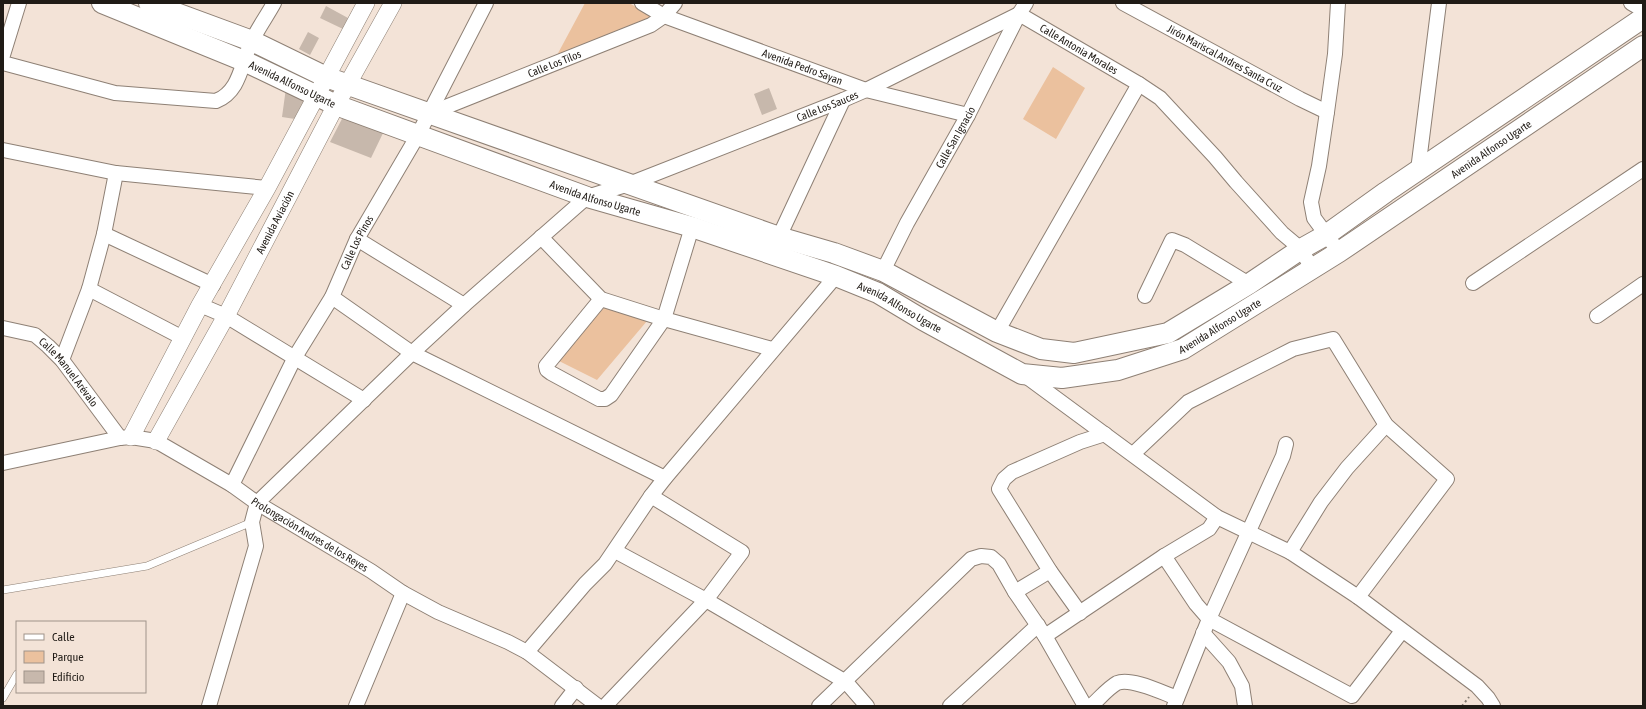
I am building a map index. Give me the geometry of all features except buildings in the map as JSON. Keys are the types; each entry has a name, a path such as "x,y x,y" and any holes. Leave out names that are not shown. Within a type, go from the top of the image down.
{"main road":[{"name":"Avenida Alfonso Ugarte","path":"102,3 244,61 336,105 587,197 692,226 836,276 878,293 923,320 1022,374 1062,378 1118,370 1183,349 1312,267 1339,252 1643,46"},
{"name":"Avenida Alfonso Ugarte","path":"149,3 179,8 326,76 428,114 779,237 834,253 883,271 997,332 1041,349 1074,353 1168,333 1249,284 1301,249 1326,235 1418,170 1643,18"}],"street":[{"path":"3,54 19,3"},
{"path":"3,63 115,93 216,101 224,98 231,92 237,81 252,41 274,3"},
{"path":"125,437 183,338 200,305 213,285 366,3"},
{"name":"Avenida Aviación","path":"156,441 226,316 347,84 393,3"},
{"name":"Calle Los Pinos","path":"232,485 295,357 332,297 357,239 418,135 486,3"},
{"name":"Avenida Pedro Sayan","path":"642,3 664,16 866,90 968,115"},
{"name":"Calle Los Tilos","path":"428,114 651,25 664,16 675,3"},
{"name":"Jirón Mariscal Andres Santa Cruz","path":"1124,3 1300,99 1328,112"},
{"path":"1338,3 1335,54 1328,112 1311,202 1314,218 1339,252"},
{"path":"1418,170 1440,3"},
{"path":"1631,3 1643,10"},
{"name":"Calle Antonia Morales","path":"1023,8 1160,98 1215,157 1282,233 1301,249 1312,267"},
{"name":"Calle Los Sauces","path":"587,197 629,184 843,100 866,90 1023,8"},
{"name":"Calle San Ignacio","path":"883,271 907,224 968,115 1023,8"},
{"path":"997,332 1139,84"},
{"path":"779,237 843,100"},
{"path":"3,150 116,173 266,188"},
{"path":"1473,283 1643,169"},
{"path":"62,360 89,289 104,234 116,173"},
{"path":"209,706 256,546 252,522 257,503 412,353 464,305 587,197"},
{"path":"601,299 546,366 547,370 551,373 599,399 605,399 611,395 664,319 692,226"},
{"path":"104,234 213,285"},
{"path":"541,237 601,299 664,319 772,349"},
{"path":"357,239 464,305"},
{"path":"1144,296 1172,240 1185,245 1249,284"},
{"path":"527,652 615,551 651,496 665,478 772,349 836,276"},
{"path":"1597,316 1643,284"},
{"path":"89,289 183,338"},
{"path":"332,297 412,353 665,478"},
{"path":"200,305 226,316 364,400"},
{"name":"Calle Manuel Arévalo","path":"3,328 35,335 48,346 62,360 125,437"},
{"path":"1133,454 1188,402 1293,349 1333,339 1386,425 1447,479 1358,597"},
{"path":"1022,374 1218,517 1290,552 1358,597 1477,686 1488,698 1492,706"},
{"path":"1290,552 1321,502 1386,425"},
{"path":"1080,613 1050,571 998,489 1004,479 1012,472 1080,442 1105,434"},
{"name":"Prolongación Andres de los Reyes","path":"3,463 125,437 156,441 232,485 257,503 371,571 403,593 438,612 508,642 527,652 598,706"},
{"path":"1092,706 1117,684 1126,681 1134,682 1176,702 1208,619 1283,456 1286,444"},
{"path":"605,706 706,600 742,552 651,496"},
{"path":"950,706 1042,631 1080,613 1164,556 1209,528 1218,517"},
{"path":"615,551 706,600 846,682 867,706"},
{"path":"819,706 846,682 971,559 981,556 992,557 999,564 1015,592 1042,631 1085,706"},
{"path":"1164,556 1196,604 1208,619 1351,701 1402,630"},
{"path":"1015,592 1050,571"},
{"path":"356,706 403,593"},
{"path":"1203,633 1229,662 1242,686 1245,706"},
{"path":"562,706 576,688"}],"lane":[{"path":"3,590 147,566 252,522"},
{"path":"3,698 16,676"}],"green space":[{"path":"585,3 629,3 652,16 650,20 556,57"},
{"path":"1053,67 1085,88 1056,139 1023,119"},
{"path":"604,308 647,321 597,380 553,358"}]}
